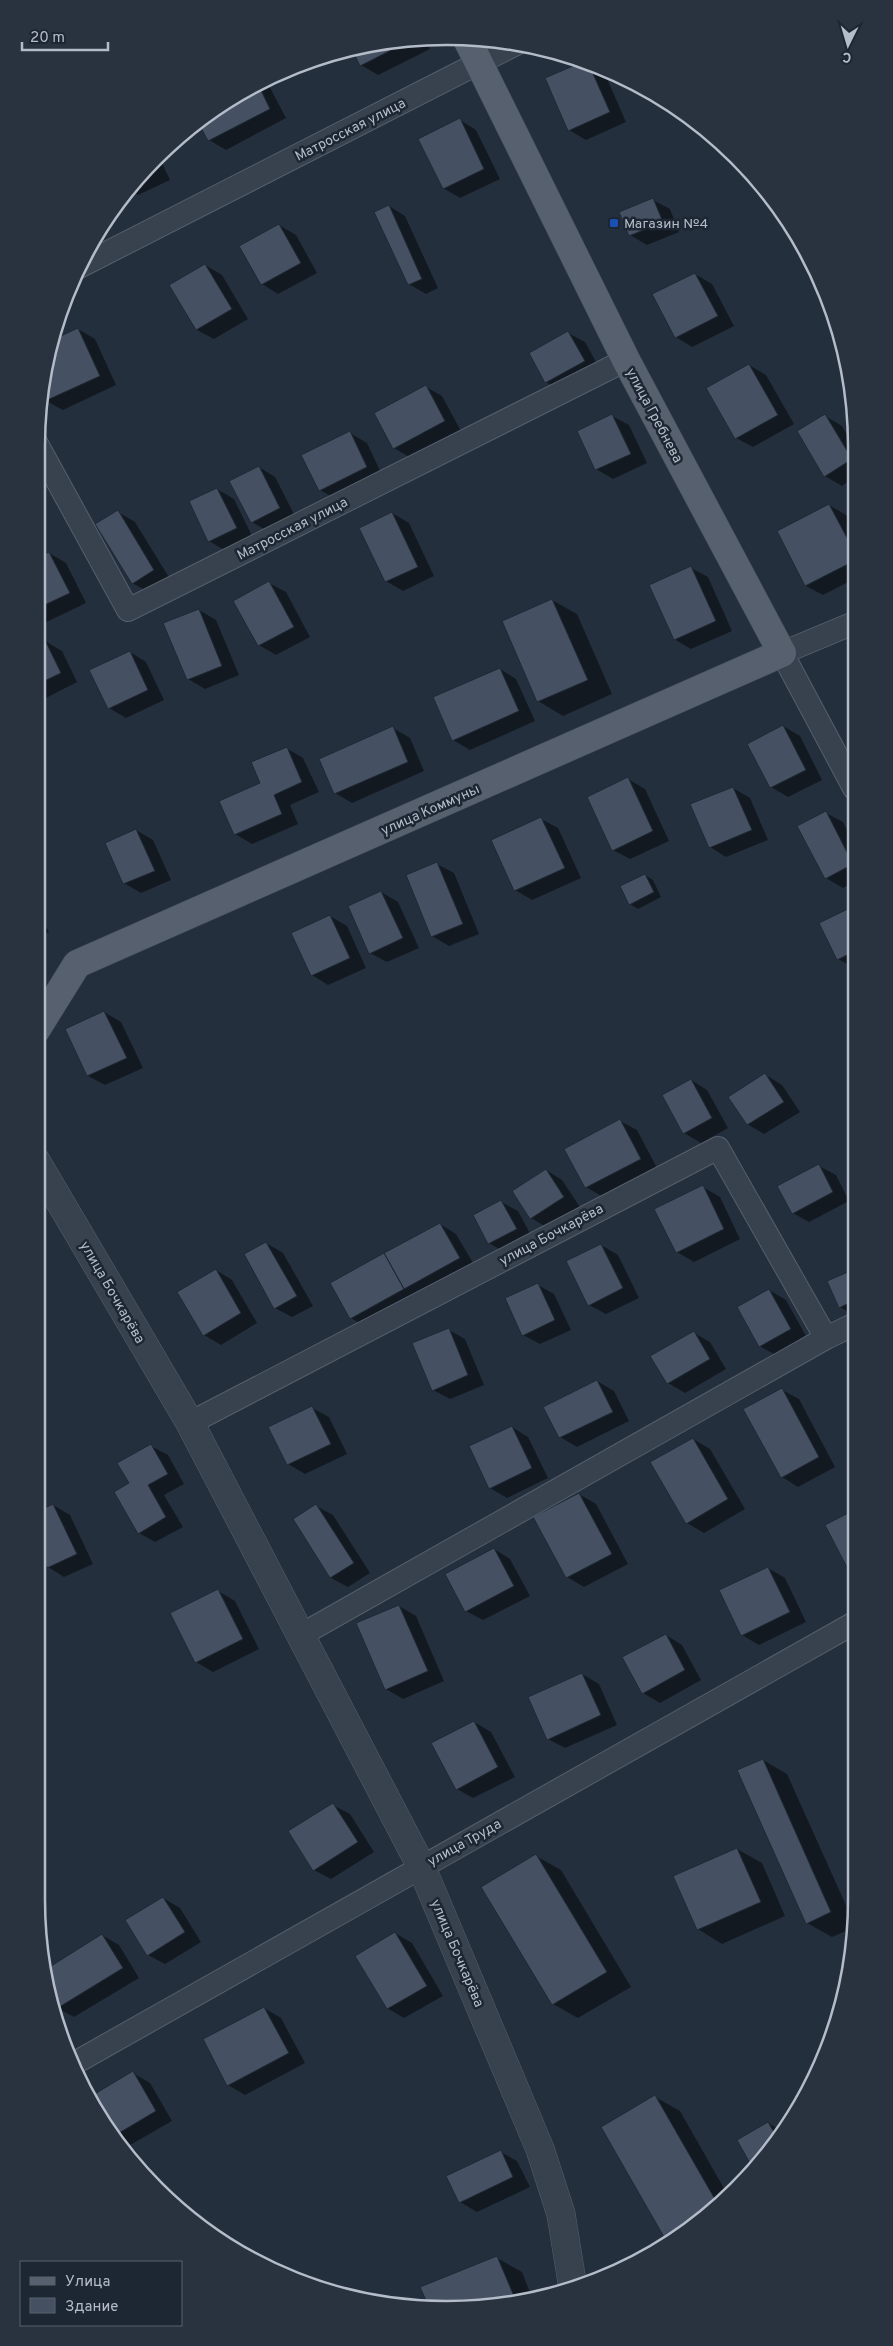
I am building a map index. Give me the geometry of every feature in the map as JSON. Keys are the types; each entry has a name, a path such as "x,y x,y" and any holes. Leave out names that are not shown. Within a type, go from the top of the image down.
{"main road":[{"name":"улица Гребнева","path":"470,46 626,360 782,653"},
{"name":"улица Коммуны","path":"45,1016 77,964 782,653"}],"street":[{"name":"Матросская улица","path":"90,262 506,49"},
{"name":"Матросская улица","path":"45,459 128,610 626,360"},
{"name":"улица Коммуны","path":"782,653 848,626"},
{"name":"улица Гребнева","path":"782,653 848,777"},
{"name":"улица Бочкарёва","path":"190,1422 718,1148 826,1338"},
{"name":"улица Бочкарёва","path":"45,1176 190,1422 421,1866 540,2149 561,2214 572,2281"},
{"path":"301,1635 826,1338 848,1327"},
{"name":"улица Труда","path":"79,2061 848,1626"}],"building":[{"path":"396,48 360,66 355,56"},
{"path":"574,66 593,73 610,112 568,131 545,78"},
{"path":"261,90 270,109 208,141 201,128"},
{"path":"460,118 484,169 443,189 418,139"},
{"path":"653,198 663,222 629,236 619,212"},
{"path":"389,205 422,279 408,285 374,212"},
{"path":"279,224 301,263 261,285 239,246"},
{"path":"205,264 232,309 196,330 169,285"},
{"path":"695,273 718,316 675,338 652,294"},
{"path":"78,328 100,376 48,400 53,368 61,336"},
{"path":"568,331 585,361 545,383 529,353"},
{"path":"749,364 778,415 735,439 706,388"},
{"path":"426,385 445,421 393,449 374,413"},
{"path":"612,414 631,454 595,470 577,431"},
{"path":"825,414 848,452 848,462 824,477 797,431"},
{"path":"350,431 367,467 319,491 301,455"},
{"path":"259,466 280,508 251,523 229,481"},
{"path":"217,488 237,528 208,542 189,501"},
{"path":"829,504 848,540 848,564 805,586 777,531"},
{"path":"118,510 154,570 132,584 95,524"},
{"path":"392,512 418,567 385,582 359,528"},
{"path":"49,552 70,593 45,605 45,554"},
{"path":"691,566 716,621 674,640 649,585"},
{"path":"269,581 294,627 258,646 233,601"},
{"path":"552,599 588,680 537,702 502,621"},
{"path":"199,609 222,666 187,680 163,623"},
{"path":"45,640 61,673 45,681"},
{"path":"130,651 148,690 108,709 89,670"},
{"path":"500,668 519,711 452,741 433,697"},
{"path":"783,725 806,770 770,788 747,744"},
{"path":"393,726 408,762 334,794 319,759"},
{"path":"287,747 302,782 274,795 282,814 234,835 219,801 260,783 251,762"},
{"path":"628,777 653,831 612,851 587,797"},
{"path":"733,787 752,830 709,848 690,804"},
{"path":"826,811 848,854 848,867 825,879 797,826"},
{"path":"541,817 565,868 514,891 491,840"},
{"path":"136,829 155,871 123,884 105,843"},
{"path":"437,862 463,924 431,937 406,875"},
{"path":"645,874 654,892 629,905 620,886"},
{"path":"381,891 403,938 369,954 348,906"},
{"path":"848,909 848,954 837,960 819,923"},
{"path":"330,915 350,958 311,976 291,933"},
{"path":"104,1011 127,1058 87,1076 65,1029"},
{"path":"765,1073 784,1102 747,1125 728,1097"},
{"path":"691,1079 712,1118 683,1134 662,1095"},
{"path":"620,1119 641,1159 585,1188 564,1149"},
{"path":"819,1164 833,1192 792,1214 777,1186"},
{"path":"546,1169 564,1197 530,1219 512,1191"},
{"path":"703,1185 724,1229 676,1253 654,1209"},
{"path":"501,1200 517,1229 488,1244 473,1215"},
{"path":"440,1223 460,1258 404,1289 384,1253"},
{"path":"266,1242 297,1296 274,1309 244,1254"},
{"path":"601,1244 623,1288 588,1306 566,1261"},
{"path":"384,1253 404,1289 350,1319 330,1283"},
{"path":"216,1269 241,1313 203,1336 177,1292"},
{"path":"848,1272 848,1304 839,1308 827,1281"},
{"path":"538,1283 555,1320 522,1336 505,1298"},
{"path":"769,1289 791,1329 759,1347 737,1307"},
{"path":"449,1328 468,1375 432,1391 412,1343"},
{"path":"694,1331 710,1359 667,1384 650,1356"},
{"path":"597,1380 613,1412 559,1438 543,1407"},
{"path":"782,1388 819,1457 781,1478 743,1409"},
{"path":"312,1406 331,1444 287,1465 268,1427"},
{"path":"512,1426 532,1468 489,1489 469,1446"},
{"path":"693,1438 728,1499 686,1524 650,1462"},
{"path":"151,1444 168,1474 148,1485 166,1517 138,1534 114,1492 129,1483 117,1463"},
{"path":"579,1493 612,1554 566,1578 533,1517"},
{"path":"53,1504 77,1554 47,1568 45,1564 45,1508"},
{"path":"316,1504 354,1563 330,1578 293,1519"},
{"path":"848,1513 848,1569 825,1525"},
{"path":"494,1548 514,1586 465,1612 445,1574"},
{"path":"768,1567 790,1612 741,1636 719,1590"},
{"path":"218,1589 243,1639 195,1663 170,1613"},
{"path":"399,1605 428,1671 385,1690 356,1623"},
{"path":"666,1634 685,1670 642,1694 622,1657"},
{"path":"582,1673 601,1715 547,1740 528,1697"},
{"path":"474,1721 498,1767 456,1790 431,1743"},
{"path":"763,1759 831,1912 806,1924 737,1770"},
{"path":"333,1803 358,1842 313,1871 288,1831"},
{"path":"737,1848 761,1902 697,1930 673,1876"},
{"path":"536,1854 607,1972 552,2005 481,1887"},
{"path":"163,1897 185,1932 147,1956 125,1920"},
{"path":"395,1932 427,1986 387,2009 355,1956"},
{"path":"102,1934 123,1968 60,2007 51,1966"},
{"path":"264,2007 289,2053 227,2086 203,2039"},
{"path":"133,2071 156,2111 120,2133 95,2094"},
{"path":"655,2095 714,2198 691,2218 664,2237 601,2127"},
{"path":"768,2122 774,2132 749,2162 737,2140"},
{"path":"501,2150 513,2177 459,2203 446,2176"},
{"path":"497,2256 514,2295 473,2300 426,2300 420,2287"}],"place":[{"name":"Магазин №4","path":"614,223"}]}
